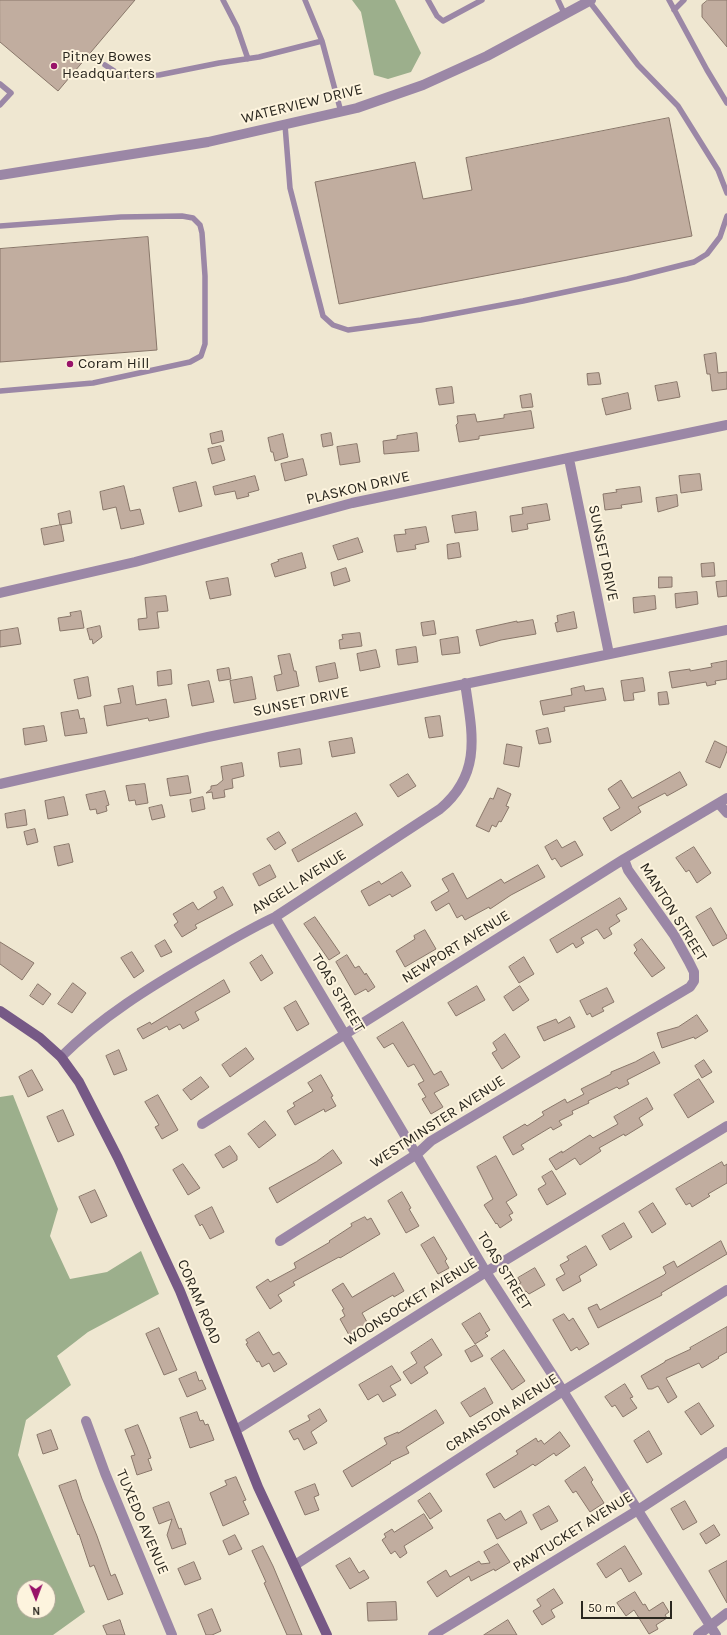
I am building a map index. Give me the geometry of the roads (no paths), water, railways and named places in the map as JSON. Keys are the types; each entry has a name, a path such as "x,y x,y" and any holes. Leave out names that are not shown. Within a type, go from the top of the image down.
{"street":[{"name":"WATERVIEW DRIVE","path":"0,175 208,142 357,108 423,85 487,56 590,1"},
{"name":"PLASKON DRIVE","path":"0,593 135,562 352,503 727,425"},
{"name":"SUNSET DRIVE","path":"569,459 609,654"},
{"name":"SUNSET DRIVE","path":"0,784 208,737 727,630"},
{"name":"ANGELL AVENUE","path":"61,1057 103,1021 151,986 254,927 275,917 440,809 451,800 459,788 471,761 472,736 465,683"},
{"path":"723,801 727,813"},
{"name":"NEWPORT AVENUE","path":"202,1124 624,859 723,801"},
{"name":"MANTON STREET","path":"624,859 628,870 674,935 694,972 694,981 690,987 655,1007"},
{"name":"TOAS STREET","path":"275,917 486,1272 563,1391 716,1635"},
{"name":"WESTMINSTER AVENUE","path":"280,1240 417,1154 432,1141 655,1007"},
{"name":"CORAM ROAD","path":"0,1012 40,1038 61,1057 79,1082 118,1158 180,1291 258,1486 327,1635"},
{"name":"WOONSOCKET AVENUE","path":"236,1430 486,1272 727,1126"},
{"name":"CRANSTON AVENUE","path":"295,1565 563,1391 727,1290"},
{"name":"TUXEDO AVENUE","path":"86,1421 105,1473 172,1635"},
{"name":"PAWTUCKET AVENUE","path":"433,1635 638,1510 727,1452"},
{"path":"698,1635 727,1613"}],"lane":[{"path":"223,0 237,27 248,59"},
{"path":"305,0 322,41 341,112"},
{"path":"428,0 437,16 444,21 482,0"},
{"path":"558,0 565,15"},
{"path":"669,0 707,70 727,103"},
{"path":"674,10 684,0"},
{"path":"590,1 638,65 678,106 718,170 727,193"},
{"path":"105,65 122,76 159,75 248,59 322,41"},
{"path":"0,84 11,93 0,105"},
{"path":"285,125 290,188 323,316 333,325 348,330 421,320 523,301 627,279 694,262 707,254 720,237 727,216"},
{"path":"0,226 121,217 182,216 193,218 200,226 202,233 206,276 206,344 201,356 190,362 93,383 0,391"}],"place":[{"name":"Pitney Bowes Headquarters","path":"54,66"},
{"name":"Coram Hill","path":"70,364"}]}
